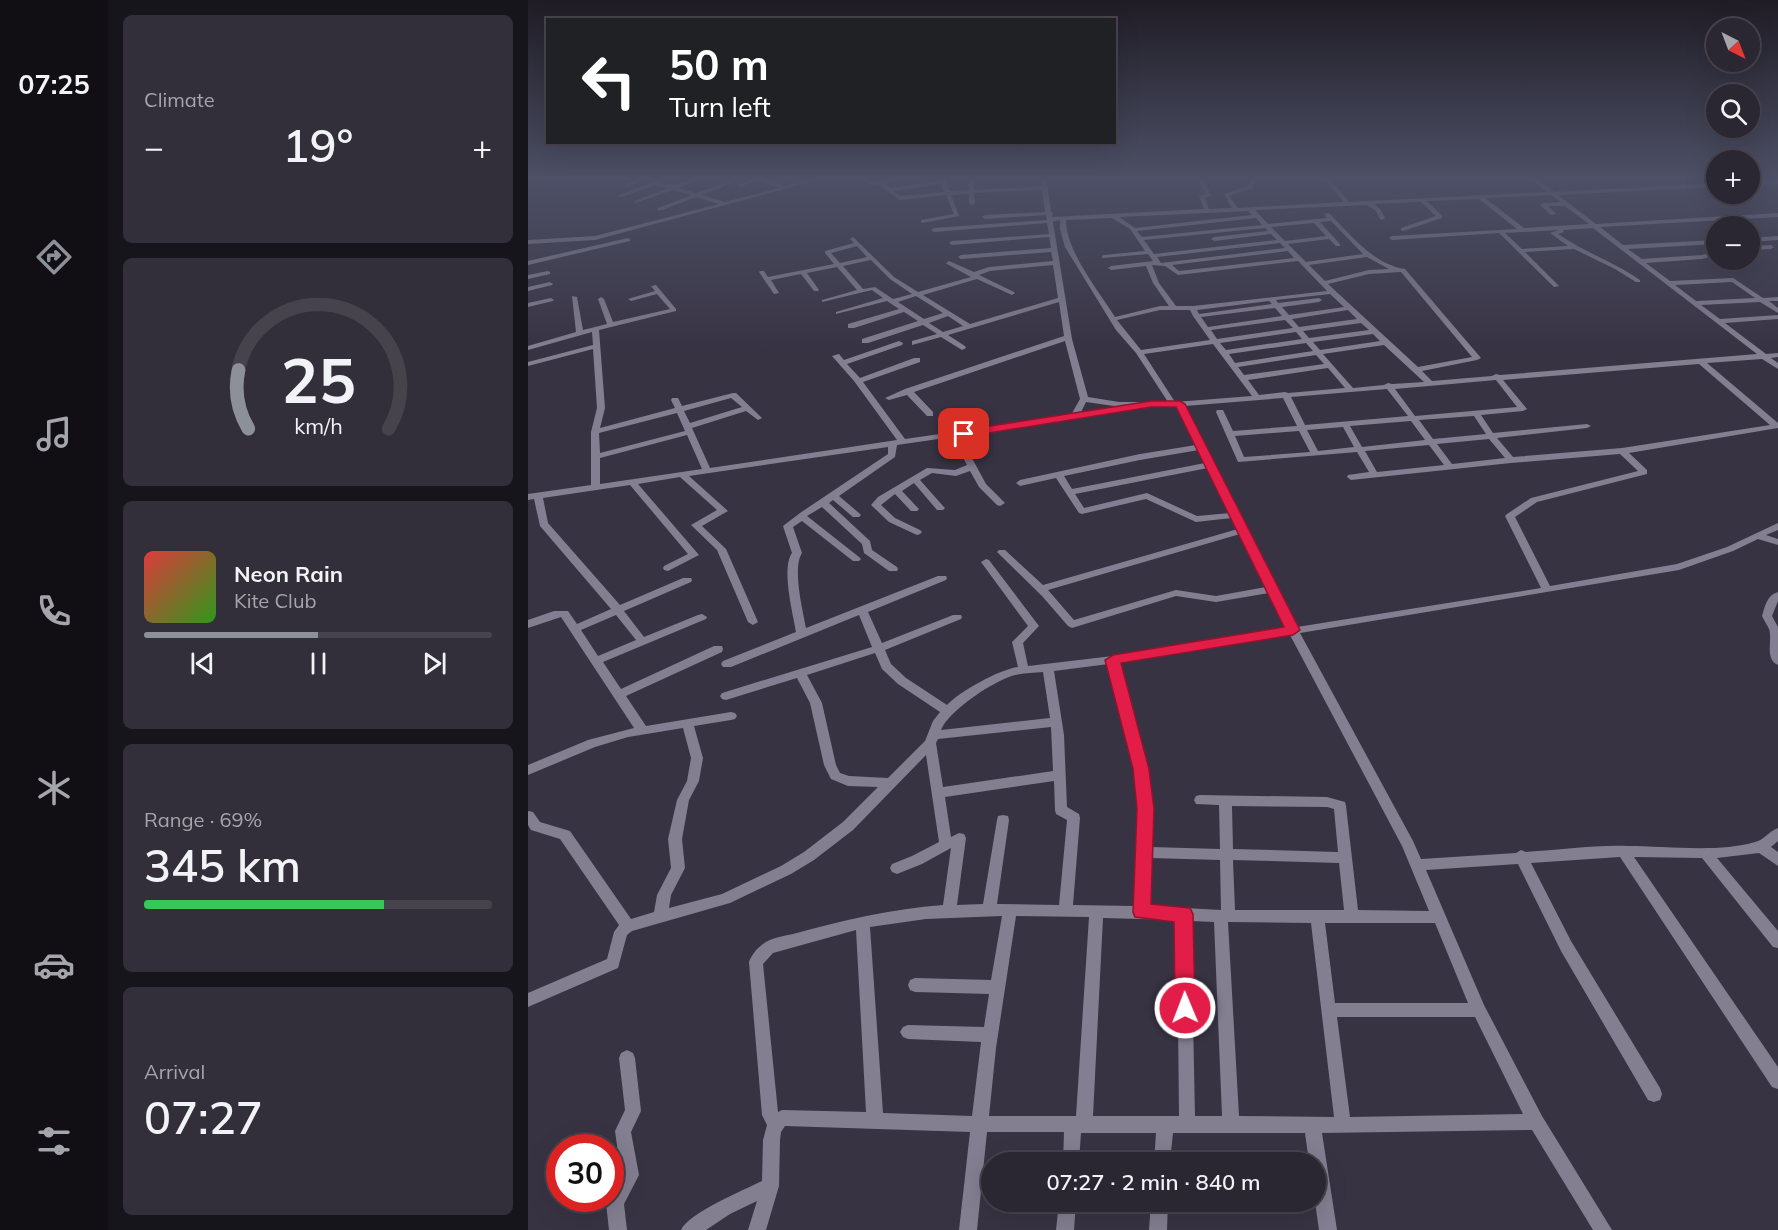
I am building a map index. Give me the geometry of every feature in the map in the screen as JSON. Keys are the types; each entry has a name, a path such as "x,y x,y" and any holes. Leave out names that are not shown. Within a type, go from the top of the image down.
{"street":[{"path":"533,242 595,238 608,234"},
{"path":"986,234 989,269"},
{"path":"1064,234 1068,247 1114,319 1176,404 1203,447 1241,531 1416,865 1479,1010 1536,1122 1603,1230"},
{"path":"1136,234 1158,263"},
{"path":"1140,239 1178,234"},
{"path":"1209,234 1229,257"},
{"path":"1214,239 1253,234"},
{"path":"1275,234 1332,292 1429,382"},
{"path":"1329,234 1338,245"},
{"path":"1347,234 1368,255 1397,270"},
{"path":"1412,234 1416,237"},
{"path":"1392,238 1460,234"},
{"path":"1503,234 1556,286"},
{"path":"1557,234 1626,272 1638,281"},
{"path":"1520,251 1573,245 1580,242 1570,234"},
{"path":"1606,234 1778,368"},
{"path":"952,243 1053,236 1068,337 1084,399 1074,417"},
{"path":"1104,257 1331,237"},
{"path":"595,238 608,252"},
{"path":"1760,239 1778,238"},
{"path":"528,263 628,240"},
{"path":"533,242 555,257"},
{"path":"861,290 827,252 856,242 892,278 969,327"},
{"path":"1622,247 1706,243"},
{"path":"1760,248 1771,247"},
{"path":"1111,268 1158,263 1159,265 1290,249"},
{"path":"961,257 1055,250"},
{"path":"1166,264 1178,273 1184,273 1368,255"},
{"path":"1640,261 1706,256"},
{"path":"776,293 765,276 803,272 872,258"},
{"path":"949,263 1012,293"},
{"path":"838,313 916,294 989,269 1057,263"},
{"path":"1148,264 1156,283 1174,308"},
{"path":"1324,283 1369,272 1403,270 1476,358 1416,369"},
{"path":"803,272 816,290"},
{"path":"528,277 548,273"},
{"path":"1670,284 1733,280 1778,311"},
{"path":"528,289 550,284"},
{"path":"824,301 873,288 962,348"},
{"path":"528,348 674,310 657,289 629,296 644,317"},
{"path":"1195,312 1270,299 1332,292"},
{"path":"574,297 580,333"},
{"path":"1114,319 1150,310 1174,308 1195,312 1277,306 1340,298"},
{"path":"601,299 611,325"},
{"path":"915,343 1062,299"},
{"path":"1270,299 1349,388"},
{"path":"1695,303 1778,299"},
{"path":"528,305 551,300"},
{"path":"1206,329 1350,308"},
{"path":"851,327 905,309"},
{"path":"1195,312 1256,396"},
{"path":"865,341 948,314"},
{"path":"1718,321 1778,317"},
{"path":"1139,352 1364,320"},
{"path":"595,329 601,408 595,432 596,488"},
{"path":"1223,353 1375,331"},
{"path":"889,398 1068,337"},
{"path":"1233,366 1387,342"},
{"path":"842,363 899,343"},
{"path":"528,364 596,346"},
{"path":"1084,399 1120,404 1176,404 1496,376 1778,355"},
{"path":"836,356 859,381 898,443"},
{"path":"859,381 917,360"},
{"path":"1700,361 1777,426"},
{"path":"1242,378 1329,366"},
{"path":"1230,434 1523,409 1496,376"},
{"path":"1388,385 1450,467"},
{"path":"908,391 930,414"},
{"path":"1285,394 1315,454"},
{"path":"595,432 733,395 758,418"},
{"path":"675,400 707,471"},
{"path":"642,641 543,524 533,496 955,435 1151,404"},
{"path":"595,457 688,430 747,408"},
{"path":"1220,412 1240,460 1587,426"},
{"path":"1476,413 1511,460"},
{"path":"1345,424 1374,474"},
{"path":"1351,477 1622,451 1777,426"},
{"path":"955,435 982,485 1000,503"},
{"path":"802,634 793,586 794,557 797,553 788,526 892,455 898,443"},
{"path":"1020,483 1140,457 1203,447"},
{"path":"1547,590 1510,516 1533,500 1644,472 1622,451"},
{"path":"1070,492 1211,465"},
{"path":"917,532 891,520 876,505 881,499 930,470 956,473 971,467"},
{"path":"682,475 723,511 696,525 721,549 753,622"},
{"path":"1059,475 1080,510 1084,512 1147,496 1196,519 1234,515"},
{"path":"915,478 940,508"},
{"path":"632,482 694,555 668,568"},
{"path":"896,490 914,509"},
{"path":"833,495 856,515"},
{"path":"823,503 867,543 867,550 893,569"},
{"path":"802,517 856,560"},
{"path":"528,1000 613,963 621,932 628,926 724,899 786,870 809,856 848,826 892,783 932,739 939,721 955,704 984,685 1011,672 1113,660 1678,567 1730,549 1778,526"},
{"path":"1041,589 1241,531"},
{"path":"1758,536 1778,542"},
{"path":"1002,552 1041,589 1072,624 1176,593 1216,599 1272,589"},
{"path":"986,562 1034,626 1017,642 1024,671"},
{"path":"727,664 942,578"},
{"path":"574,629 687,580"},
{"path":"1778,595 1772,601 1767,616 1775,631 1775,651 1778,661"},
{"path":"862,610 886,666 902,681 948,712"},
{"path":"528,624 560,613 564,614 643,731"},
{"path":"1767,616 1778,623"},
{"path":"596,661 702,617"},
{"path":"726,696 880,648 957,617"},
{"path":"618,695 718,649"},
{"path":"1113,660 1141,769 1145,809 1142,912"},
{"path":"1048,668 1056,722 1061,810 1074,818 1065,911"},
{"path":"801,674 816,703 830,765 836,776 848,781 892,783"},
{"path":"528,770 592,743 643,731 731,716"},
{"path":"932,739 1056,722"},
{"path":"661,915 664,895 678,868 675,839 683,800 693,781 698,758 687,723"},
{"path":"932,739 946,844"},
{"path":"938,793 1060,775"},
{"path":"1200,800 1336,803 1342,811 1352,917"},
{"path":"1225,800 1227,855 1224,916 1231,1125"},
{"path":"528,817 536,826 546,831 565,835 628,926"},
{"path":"988,911 1004,820"},
{"path":"1416,865 1521,856 1623,851 1705,853 1761,847 1778,833"},
{"path":"897,868 918,860 959,838 949,911"},
{"path":"1761,847 1778,860"},
{"path":"1623,851 1778,1081"},
{"path":"1144,852 1346,858"},
{"path":"1705,853 1778,942"},
{"path":"1521,856 1566,946 1654,1094"},
{"path":"968,1230 990,1035 1010,910"},
{"path":"775,1122 770,1115 756,963 768,948 837,927 908,913 949,911 1439,917"},
{"path":"1073,1152 1079,1124 1096,911"},
{"path":"1184,914 1187,1125"},
{"path":"1317,917 1343,1125"},
{"path":"863,922 875,1120"},
{"path":"915,985 998,987"},
{"path":"1329,1011 1479,1010"},
{"path":"908,1032 990,1035"},
{"path":"618,1230 615,1203 630,1175 623,1131 633,1111 627,1058"},
{"path":"757,1230 773,1175 772,1131 775,1122 782,1118 980,1124 1165,1125 1536,1122"},
{"path":"1163,1152 1165,1125"},
{"path":"1311,1125 1328,1230"},
{"path":"690,1230 724,1208 770,1186"},
{"path":"1065,1230 1067,1212"},
{"path":"1158,1230 1159,1212"}],"route":[{"path":"964,434 1151,404 1180,404 1203,447 1241,531 1293,630 1113,660 1141,769 1145,809 1142,912 1184,914 1185,1008"}]}
